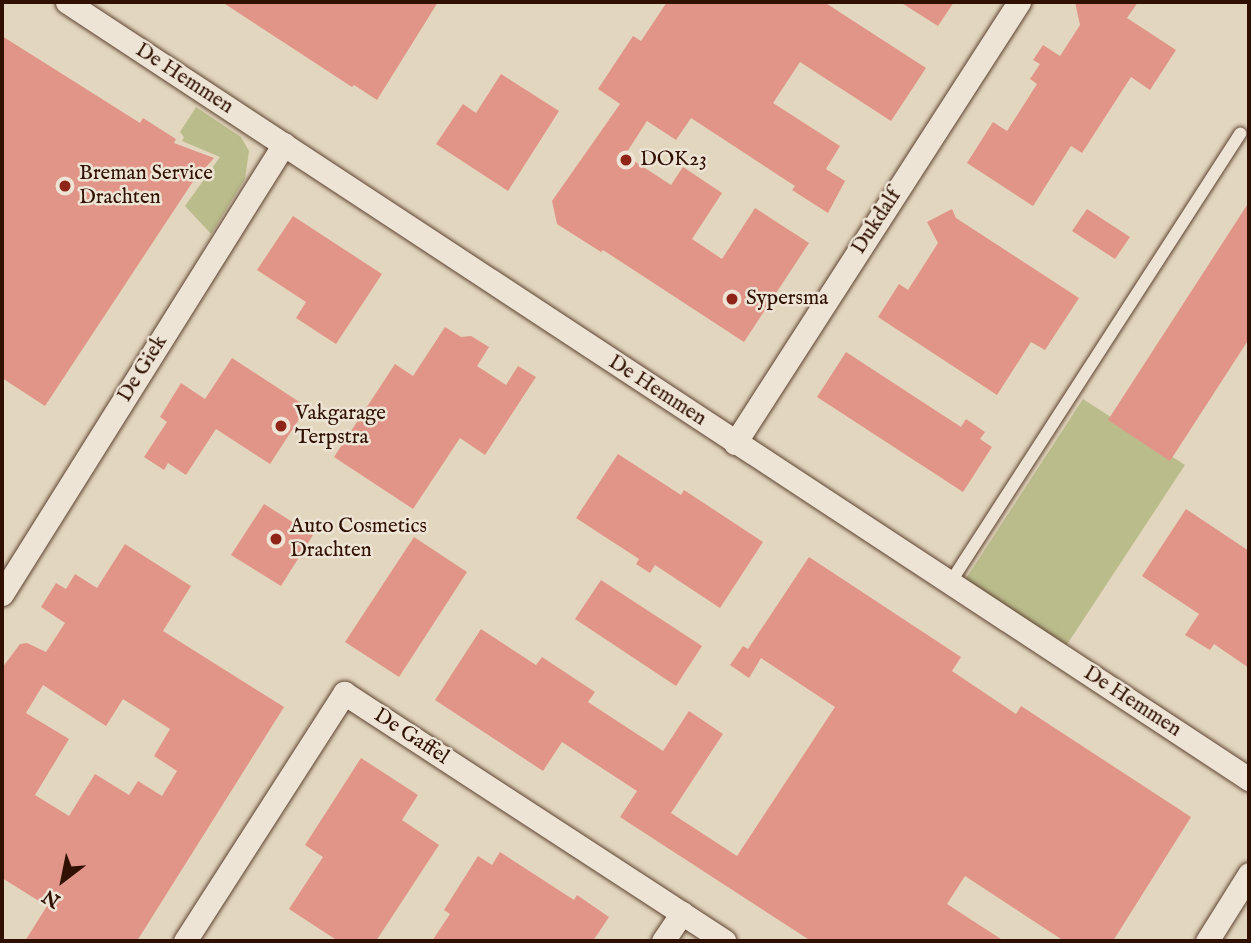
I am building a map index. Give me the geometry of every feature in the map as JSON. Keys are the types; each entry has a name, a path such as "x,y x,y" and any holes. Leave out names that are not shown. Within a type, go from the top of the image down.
{"street":[{"name":"De Hemmen","path":"66,2 1249,779"},
{"name":"Dukdalf","path":"735,443 1019,2"},
{"name":"De Giek","path":"2,594 284,144"},
{"name":"De Gaffel","path":"185,941 344,693 724,941"},
{"path":"1207,941 1249,874"},
{"path":"663,941 682,913"}],"lane":[{"path":"950,583 1241,134"}],"green space":[{"path":"196,107 241,137 249,151 245,179 211,234 185,206 220,157 182,141 184,137 180,132"},
{"path":"1083,399 1185,465 1066,646 965,580"}],"building":[{"path":"222,2 438,2 377,100 354,85 352,87"},
{"path":"667,2 824,2 926,68 891,121 800,62 773,103 840,146 826,169 845,181 828,213 792,190 795,186 691,118 676,140 647,121 625,155 671,185 683,167 722,193 692,239 722,259 755,208 809,243 744,342 603,250 601,252 557,224 552,201 620,104 598,89 633,36 641,41"},
{"path":"900,2 954,2 938,26"},
{"path":"1075,2 1138,2 1127,18 1176,50 1150,90 1131,77 1082,153 1071,146 1033,206 967,163 993,122 1007,131 1037,84 1030,79 1040,64 1033,60 1043,45 1060,56 1080,25"},
{"path":"2,36 140,123 143,118 176,139 174,143 214,158 192,183 45,406 2,378"},
{"path":"501,74 559,111 508,191 436,144 463,104 476,113"},
{"path":"1249,202 1249,339 1170,461 1108,420"},
{"path":"952,209 956,218 1079,298 1045,350 1031,342 997,395 878,317 899,284 908,290 938,243 927,222"},
{"path":"1087,209 1130,237 1115,259 1072,231"},
{"path":"293,216 382,274 336,344 296,318 306,302 257,270"},
{"path":"445,327 461,337 471,336 489,347 477,366 506,385 518,366 536,377 485,455 460,438 413,509 334,457 395,364 413,376"},
{"path":"846,352 961,427 966,419 985,432 980,439 992,447 963,492 817,397"},
{"path":"232,358 307,407 270,464 216,429 186,475 168,463 164,470 144,457 167,422 160,417 181,383 205,399"},
{"path":"618,454 681,495 684,490 763,542 720,608 655,565 650,573 636,564 639,559 576,518"},
{"path":"264,504 313,535 281,586 231,555"},
{"path":"1186,509 1249,551 1249,668 1214,644 1210,650 1185,635 1199,614 1142,576"},
{"path":"414,537 467,572 399,677 345,642"},
{"path":"125,544 191,586 163,631 284,707 137,941 25,941 47,906 2,878 2,668 20,644 27,643 46,652 65,623 41,607 56,583 66,589 75,574 97,588","holes":["43,685 106,726 123,699 170,729 154,756 177,771 162,796 138,781 129,795 95,774 69,816 35,795 69,739 26,713"]},
{"path":"809,557 961,657 952,671 1016,714 1021,706 1191,817 1113,941 1064,941 965,876 947,904 1004,941 811,941 620,817 637,791 562,742 543,771 435,700 481,629 536,665 542,657 595,692 588,702 663,751 689,711 723,734 671,813 737,856 835,707 761,658 749,678 730,665 743,646 748,649"},
{"path":"601,580 702,646 676,686 575,619"},
{"path":"361,758 418,795 402,820 439,845 376,941 338,941 289,909 323,857 305,845"},
{"path":"500,852 574,900 577,895 609,917 593,941 432,941 450,914 444,910 478,856 492,865"}],"place":[{"name":"DOK23","path":"626,160"},
{"name":"Breman Service Drachten","path":"65,186"},
{"name":"Sypersma","path":"732,299"},
{"name":"Vakgarage Terpstra","path":"281,426"},
{"name":"Auto Cosmetics Drachten","path":"276,539"}]}
